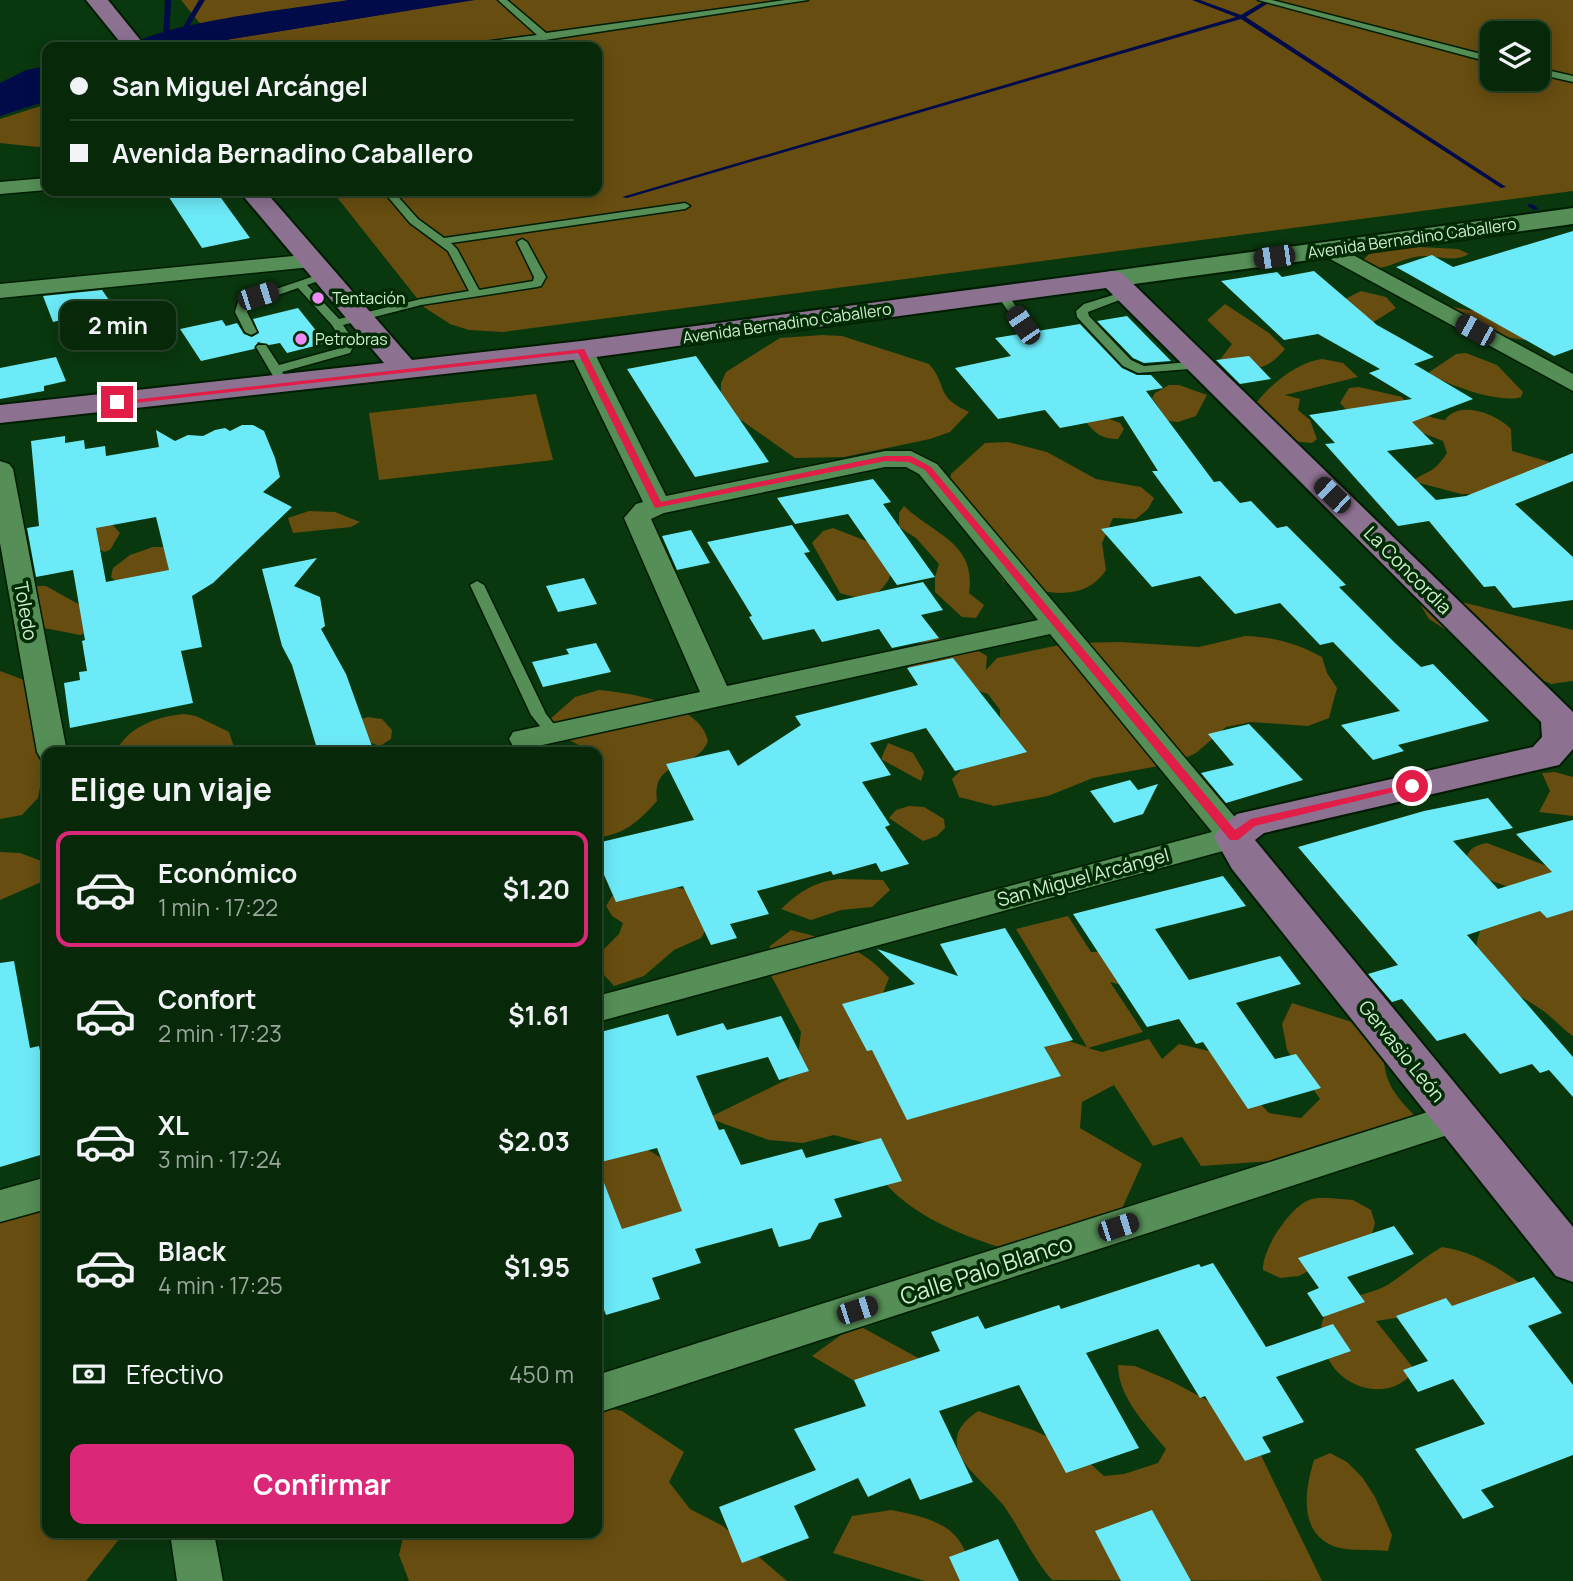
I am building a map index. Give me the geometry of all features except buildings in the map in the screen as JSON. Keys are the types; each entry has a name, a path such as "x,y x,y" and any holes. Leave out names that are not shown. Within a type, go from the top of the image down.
{"main road":[{"path":"97,0 128,39"},
{"path":"256,196 348,320 406,371"},
{"name":"Avenida Bernadino Caballero","path":"0,414 279,377 406,371 581,351 1002,294 1119,286"},
{"name":"La Concordia","path":"1119,286 1559,719 1567,743"},
{"name":"San Miguel Arcángel","path":"1234,837 1251,823 1546,756 1567,743"},
{"name":"Gervasio León","path":"1234,837 1245,859 1573,1262"}],"street":[{"path":"0,188 42,184"},
{"name":"Avenida Bernadino Caballero","path":"1119,286 1329,249 1572,217"},
{"path":"1329,249 1573,384"},
{"path":"0,291 313,273"},
{"path":"581,351 658,506"},
{"path":"718,698 637,518 645,510 658,506 885,459 911,459 928,468 1234,837"},
{"name":"Toledo","path":"0,469 51,747"},
{"path":"524,739 1057,624"},
{"name":"San Miguel Arcángel","path":"602,1008 1234,837"},
{"name":"Calle Palo Blanco","path":"602,1392 1456,1118"},
{"path":"0,1206 42,1194"},
{"path":"193,1538 200,1581"}],"lane":[{"path":"502,0 545,37"},
{"path":"507,42 804,0"},
{"path":"1262,0 1480,57"},
{"path":"1550,74 1573,79"},
{"path":"392,196 414,221 446,241 476,294"},
{"path":"446,241 685,206"},
{"path":"262,347 279,377 346,350 349,343 348,320 421,302 530,287 540,281 522,242"},
{"path":"251,332 241,313 242,304 313,273"},
{"path":"1119,286 1082,311 1083,317 1127,363 1142,370 1199,365"},
{"path":"1002,294 1023,325"},
{"path":"477,585 539,715 553,733"}],"shaded area":[{"path":"181,0 1573,0 1573,191 503,332 469,330 450,324 424,307 336,196 602,196 602,42 215,42"},
{"path":"356,0 475,0 212,42 175,42 164,33"},
{"path":"42,67 42,103 0,116 0,83 26,70"},
{"path":"42,106 42,146 0,143 0,119"},
{"path":"1401,246 1458,249 1469,254 1452,259 1431,256 1411,258 1370,269 1363,260 1374,249"},
{"path":"1361,291 1386,297 1396,308 1364,328 1339,302"},
{"path":"1225,304 1269,333 1285,349 1277,358 1262,367 1247,368 1218,362 1232,344 1207,320"},
{"path":"1452,307 1480,312 1528,340 1497,335 1476,327 1449,312"},
{"path":"842,336 929,364 946,396 969,412 950,432 930,439 844,457 795,458 721,406 721,383 726,372 780,338"},
{"path":"1466,353 1497,365 1523,392 1521,397 1487,396 1460,388 1428,373 1456,354"},
{"path":"1322,359 1343,363 1358,377 1285,395 1300,399 1298,410 1310,420 1317,439 1312,443 1290,441 1253,408 1283,377 1302,365"},
{"path":"1169,385 1179,385 1207,395 1196,416 1178,422 1168,421 1152,398 1155,393"},
{"path":"1359,387 1402,397 1415,410 1439,419 1445,420 1459,410 1488,414 1511,429 1512,451 1550,462 1548,467 1473,494 1461,494 1412,481 1435,468 1442,460 1447,453 1443,441 1400,424 1351,414 1340,403 1349,388"},
{"path":"536,394 553,460 379,480 369,413"},
{"path":"1102,416 1120,423 1124,429 1118,439 1100,435 1086,422"},
{"path":"1008,442 1047,452 1096,479 1141,487 1154,498 1148,509 1136,519 1113,518 1102,543 1106,570 1085,588 1072,592 1045,592 1004,582 946,499 951,474 985,443"},
{"path":"904,506 960,551 970,576 969,593 984,605 976,618 962,617 935,592 935,577 939,564 916,538 899,527 899,513"},
{"path":"309,511 335,512 360,522 351,527 293,533 288,518"},
{"path":"110,522 120,533 110,550 104,552 96,547 89,530"},
{"path":"833,528 874,544 893,569 880,591 867,597 840,593 812,543 823,531"},
{"path":"153,547 165,547 188,568 136,599 111,577 113,568 130,555"},
{"path":"33,586 46,586 87,609 93,631 80,635 29,625"},
{"path":"1424,598 1462,602 1573,630 1573,681 1551,684 1471,646 1429,619 1420,604"},
{"path":"1245,636 1285,642 1322,657 1327,673 1337,688 1329,718 1308,726 1251,722 1226,727 1196,753 1175,763 1093,778 1048,796 994,806 959,797 952,779 966,765 1000,744 1000,710 988,694 909,668 904,653 925,641 955,641 987,656 986,670 997,658 1069,643 1120,642 1199,647"},
{"path":"0,671 32,683 48,745 42,747 42,777 38,798 22,815 0,819"},
{"path":"599,690 663,703 693,718 703,728 708,741 695,757 661,777 657,787 657,801 637,821 623,830 602,837 602,747 582,747 550,729 549,720 575,697"},
{"path":"184,714 196,716 229,732 234,747 119,747 144,724"},
{"path":"361,719 382,719 392,730 391,739 380,746 356,738"},
{"path":"888,743 913,753 924,772 921,781 881,759"},
{"path":"1555,772 1573,777 1573,816 1539,812 1550,791 1542,773"},
{"path":"909,806 924,807 944,819 945,828 937,836 923,841 889,818 896,810"},
{"path":"1487,843 1547,866 1559,875 1514,889 1467,872 1466,860 1469,852 1476,846"},
{"path":"0,852 20,853 42,861 42,882 0,900"},
{"path":"840,879 883,880 890,890 872,907 841,910 811,920 781,909 808,888"},
{"path":"656,885 685,889 707,928 701,938 674,950 644,976 614,986 602,973 602,951 619,934 623,923 612,916 606,906 612,896"},
{"path":"1573,906 1573,1036 1544,1011 1496,980 1479,959 1477,946 1480,931 1491,913"},
{"path":"1068,916 1091,952 1122,951 1126,986 1110,982 1143,1032 1088,1048 1102,1052 1149,1039 1162,1059 1179,1044 1209,1051 1269,1113 1301,1118 1320,1099 1287,1050 1282,1024 1292,1003 1355,1023 1383,1042 1384,1065 1389,1082 1414,1115 1405,1138 1346,1156 1201,1166 1182,1137 1153,1146 1114,1085 1082,1102 1080,1128 1142,1164 1119,1215 1031,1257 967,1236 909,1205 876,1173 865,1143 834,1135 803,1143 769,1140 708,1118 788,1079 798,1056 801,1032 767,968 770,946 791,930 845,946 868,958 889,978 881,998 1042,1032 1087,1047 1016,929"},
{"path":"602,1126 619,1132 671,1164 694,1214 634,1239 602,1237"},
{"path":"0,1200 35,1206 42,1211 42,1538 120,1538 86,1581 0,1581"},
{"path":"1309,1200 1353,1200 1371,1210 1375,1223 1371,1238 1299,1276 1280,1278 1263,1270 1271,1242 1292,1213"},
{"path":"1442,1247 1481,1259 1538,1297 1376,1321 1415,1370 1403,1382 1389,1388 1359,1386 1346,1379 1334,1368 1326,1354 1321,1328 1327,1313 1343,1301 1385,1286"},
{"path":"856,1324 920,1359 856,1382 812,1356"},
{"path":"1118,1365 1135,1366 1173,1382 1227,1411 1253,1439 1322,1581 1052,1580 1004,1506 963,1461 957,1437 963,1424 978,1411 1033,1430 1074,1449 1104,1476 1124,1474 1158,1463 1166,1449 1128,1399 1119,1377"},
{"path":"602,1406 622,1411 684,1452 669,1482 690,1509 723,1526 787,1581 409,1581 399,1555 403,1538 602,1538"},
{"path":"1330,1453 1347,1462 1362,1477 1375,1497 1392,1535 1388,1551 1339,1548 1322,1539 1314,1530 1307,1508 1308,1484 1314,1460"},
{"path":"891,1510 922,1517 947,1529 964,1548 971,1581 925,1581 833,1553 852,1516"}],"waterway":[{"path":"166,42 168,0"},
{"path":"180,37 202,0"},
{"path":"164,42 180,37 410,0"},
{"path":"1195,0 1241,17"},
{"path":"1242,17 1270,0"},
{"path":"625,197 1242,17"},
{"path":"1242,17 1503,187"},
{"path":"1530,205 1536,209"}],"place":[{"name":"Tentación","path":"318,298"},
{"name":"Petrobras","path":"301,339"}],"route":[{"path":"117,402 581,351 658,506 885,459 911,459 928,468 1234,837 1251,823 1412,786"}]}
